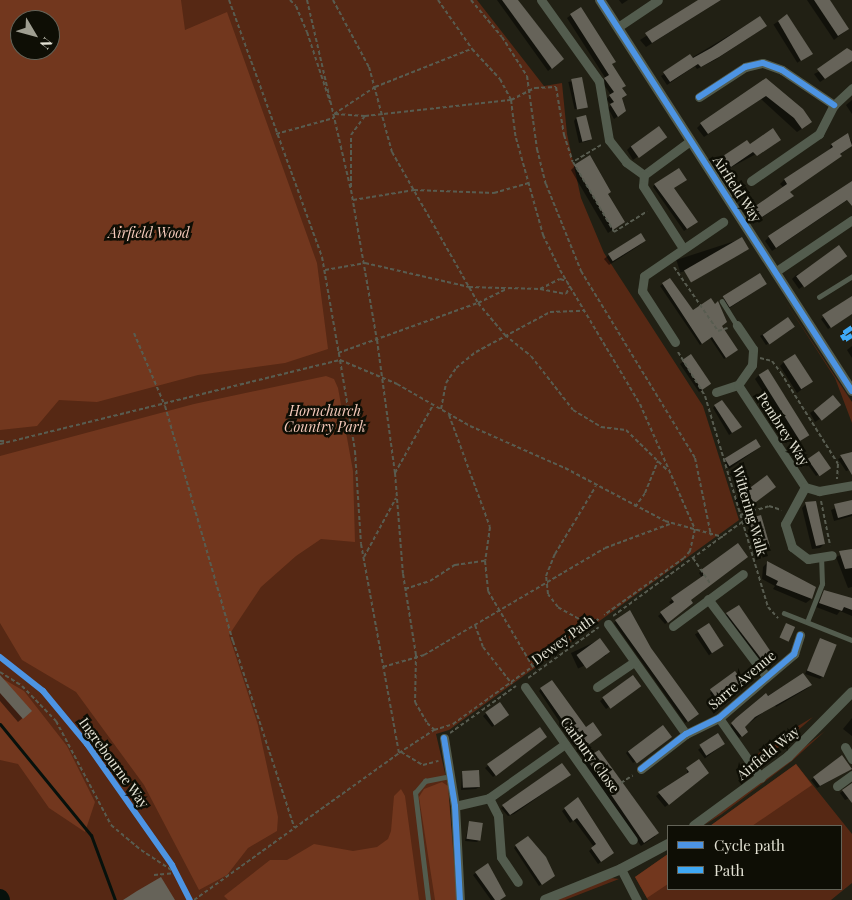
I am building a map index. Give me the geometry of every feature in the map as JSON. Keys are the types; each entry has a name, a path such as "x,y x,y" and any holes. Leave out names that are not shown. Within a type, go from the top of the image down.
{"street":[{"path":"541,0 599,81 609,140 626,162 644,175"},
{"name":"Airfield Way","path":"600,0 852,391"},
{"path":"618,27 658,0"},
{"path":"699,97 745,67 763,63 782,70 834,105"},
{"path":"751,181 819,134 834,105 852,88"},
{"path":"684,248 643,186 644,175 690,140"},
{"path":"673,339 642,291 644,276 723,222"},
{"path":"775,272 849,222 852,233"},
{"path":"737,325 754,349 753,357"},
{"name":"Pembrey Way","path":"716,392 738,385 752,364 753,357"},
{"name":"Pembrey Way","path":"738,385 805,487 819,491 852,485"},
{"name":"Pembrey Way","path":"805,487 785,524 792,547 808,559 821,559"},
{"path":"821,559 832,555"},
{"path":"673,626 743,574"},
{"path":"708,599 766,676"},
{"path":"608,624 686,734"},
{"name":"Sarre Avenue","path":"641,769 686,734 719,718 794,654 800,635"},
{"path":"598,687 634,662"},
{"name":"Carbury Close","path":"525,687 633,840"},
{"name":"Airfield Way","path":"695,825 761,778 813,734 852,692"},
{"name":"Sarre Avenue","path":"719,718 761,778"},
{"path":"444,738 455,806 460,900"},
{"path":"455,806 489,798 564,744"},
{"path":"845,747 852,759"},
{"path":"837,786 852,774"},
{"path":"489,798 498,816 501,857 518,882"},
{"path":"545,900 621,869 667,845"},
{"path":"621,869 637,900"}],"lane":[{"path":"819,297 852,276"},
{"path":"722,301 737,325"},
{"path":"807,622 822,584 821,559"},
{"path":"784,613 852,640"},
{"path":"428,900 415,794 425,781 451,776"}],"path":[{"path":"229,0 324,270 355,451 364,558 400,752"},
{"path":"290,0 296,6 334,114"},
{"path":"307,0 351,190 365,262 383,380 395,474 405,588 416,655 416,702 434,730"},
{"path":"333,0 369,67 392,152 478,303 505,336 531,356 573,410 601,427 626,430 669,472"},
{"path":"194,900 400,752 434,730 453,724 512,684 684,558 695,529 640,404 567,281 544,235 516,138 511,100 500,79 472,49 438,0"},
{"path":"471,0 502,37 527,76 537,149 546,184 581,271 695,458 711,535"},
{"path":"334,114 375,87 472,49"},
{"path":"334,114 365,116 511,100 530,91 556,87 564,135 573,162 614,232 656,206"},
{"path":"351,190 351,135 365,116"},
{"path":"276,134 334,118"},
{"path":"573,162 609,140"},
{"path":"353,200 414,190 494,193 530,183"},
{"path":"669,259 718,331 737,325"},
{"path":"324,270 365,262 469,286 540,289 566,294 570,286"},
{"path":"540,289 560,279 567,281"},
{"path":"338,353 478,303 509,288"},
{"path":"441,409 446,383 456,368 505,336 550,312 584,310"},
{"path":"134,333 165,406 233,641 294,827"},
{"path":"753,357 772,361 781,373 838,464 836,478 842,488"},
{"path":"0,442 8,442 165,406 340,360 671,524 695,529 711,535 723,536"},
{"path":"395,474 433,405"},
{"path":"448,413 490,527 485,561 488,591 498,612 533,667"},
{"path":"635,507 645,493 658,461"},
{"path":"591,625 558,607 548,594 546,584 555,554 596,486"},
{"path":"819,491 832,555"},
{"path":"364,558 391,512 397,496"},
{"path":"740,515 769,506 790,514"},
{"path":"384,667 416,655 424,655 605,548 671,524"},
{"path":"692,558 717,593"},
{"path":"405,588 430,581 455,565 485,561"},
{"path":"475,625 482,647 512,684"},
{"path":"0,672 22,686 56,721 111,825 140,850 176,873"},
{"path":"453,724 460,724"},
{"path":"400,752 423,764 448,759"},
{"path":"602,796 641,769"},
{"path":"166,857 179,880"},
{"path":"154,875 176,873"},
{"path":"186,893 190,900"}],"green space":[{"name":"Hornchurch Country Park","path":"0,0 477,0 544,86 562,83 567,134 581,198 604,253 703,406 739,520 449,730 436,734 448,786 457,900 0,900"},
{"name":"Airfield Wood","path":"0,0 181,0 185,30 227,12 317,263 328,349 285,363 198,375 97,402 59,400 37,426 0,430"},
{"path":"783,298 852,402 852,423 835,378"},
{"path":"326,376 334,379 338,388 353,471 355,542 321,539 296,556 261,587 229,635 258,725 278,817 277,831 248,848 227,875 199,890 144,785 76,692 22,660 0,623 0,456 194,404"},
{"path":"0,677 24,691 67,746 95,802 85,832 49,808 18,764 0,760"},
{"path":"813,717 769,756 756,755 793,729"},
{"path":"825,731 792,761 722,814 704,825"},
{"path":"796,764 852,834 852,883 831,900 648,900 635,877 667,855 667,890 842,890 842,825 711,825"},
{"path":"796,764 812,785 753,825 711,825"},
{"path":"442,782 448,786 457,900 435,900 419,797 424,789"},
{"path":"401,789 405,796 419,900 228,900 224,896 270,860 287,860 314,844 353,851 377,847 388,839 391,831 394,796"},
{"path":"667,855 667,885 647,898 635,877"},
{"path":"611,878 619,879 565,900 556,900"}],"building":[{"path":"502,0 518,0 564,59 552,69"},
{"path":"698,0 721,0 652,43 645,33"},
{"path":"814,0 830,0 849,29 838,36"},
{"path":"581,7 616,62 612,64 626,86 622,88 627,95 622,98 626,111 618,117 610,104 614,102 609,95 614,92 604,78 609,75 570,14"},
{"path":"787,14 813,54 801,61 778,21"},
{"path":"760,16 767,26 719,57 701,67 698,64 670,82 663,72 690,54 693,58 711,48"},
{"path":"847,48 852,51 852,61 825,79 817,69"},
{"path":"582,77 588,107 577,110 571,79"},
{"path":"766,78 803,109 812,122 802,129 794,118 766,96 708,134 700,123"},
{"path":"586,115 592,139 582,142 576,117"},
{"path":"659,126 667,137 639,158 631,147"},
{"path":"773,128 781,140 757,156 753,152 731,167 723,156 747,140 750,144"},
{"path":"848,133 852,146 840,154 842,156 790,192 794,196 762,217 754,207 787,184 784,179 833,147 831,144"},
{"path":"590,155 611,192 608,194 625,222 613,230 574,165"},
{"path":"679,168 687,180 674,188 698,222 687,229 654,184"},
{"path":"852,181 852,206 847,200 776,248 768,236"},
{"path":"641,233 646,241 613,261 608,254"},
{"path":"742,237 749,249 691,283 684,270"},
{"path":"839,245 847,256 804,287 796,276"},
{"path":"760,273 767,284 730,307 723,296"},
{"path":"670,278 693,310 711,298 715,304 718,301 727,322 722,326 738,350 726,358 712,337 702,344 662,283"},
{"path":"852,296 852,314 831,328 822,315"},
{"path":"788,317 795,327 769,345 763,335"},
{"path":"691,354 711,384 702,390 682,360"},
{"path":"795,354 813,382 801,389 783,362"},
{"path":"768,369 809,435 800,441 759,375"},
{"path":"833,395 841,405 822,421 814,411"},
{"path":"722,400 742,427 732,433 714,405"},
{"path":"756,439 761,447 729,466 725,459"},
{"path":"819,451 831,468 820,476 808,459"},
{"path":"852,452 852,475 840,455"},
{"path":"767,475 776,487 748,508 739,496"},
{"path":"852,500 852,514 838,518 834,504"},
{"path":"816,501 825,544 816,546 805,502"},
{"path":"761,515 770,547 758,550 749,519"},
{"path":"738,543 748,557 691,600 693,603 668,623 660,612 674,602 671,598 704,575 701,570"},
{"path":"852,549 852,568 845,569 839,551"},
{"path":"767,561 816,587 812,599 776,585 778,581 766,575"},
{"path":"824,590 852,598 852,610 844,607 842,611 819,603"},
{"path":"739,605 775,658 766,665 726,613"},
{"path":"630,610 651,648 699,714 688,722 615,620"},
{"path":"709,623 724,646 712,653 697,631"},
{"path":"786,623 795,627 789,642 779,638"},
{"path":"600,638 610,652 587,669 577,655"},
{"path":"820,638 837,645 824,677 807,670"},
{"path":"735,671 743,682 718,701 710,689"},
{"path":"803,673 812,685 755,717 745,727 748,732 742,737 731,723 766,693 768,696"},
{"path":"0,675 32,711 23,719 0,693"},
{"path":"633,675 641,686 610,709 602,697"},
{"path":"552,680 586,727 593,722 602,735 587,746 574,728 570,731 540,688"},
{"path":"500,702 509,715 494,725 485,712"},
{"path":"663,725 672,737 637,763 628,751"},
{"path":"540,727 547,737 496,776 487,764"},
{"path":"718,733 725,744 706,756 699,745"},
{"path":"599,750 659,833 644,843 586,758"},
{"path":"842,755 852,769 820,786 813,777"},
{"path":"699,759 709,773 669,805 658,792 689,772 686,768"},
{"path":"562,763 571,775 510,815 502,805"},
{"path":"479,770 480,787 463,788 462,771"},
{"path":"852,783 852,803 842,790"},
{"path":"578,797 614,853 601,862 591,848 596,844 577,818 573,821 564,808"},
{"path":"469,821 483,823 480,841 466,839"},
{"path":"528,836 546,857 555,876 542,885 515,845"},
{"path":"488,863 506,896 500,900 495,900 475,872"},
{"path":"161,877 175,900 123,900 137,891"}],"waterway":[{"path":"0,724 91,835 115,900"}],"marked path":[{"path":"852,327 842,334 845,339 852,335"}],"cycle path":[{"path":"600,0 852,391"},
{"path":"699,97 745,67 763,63 782,70 834,105"},
{"path":"641,769 686,734 719,718 794,654 800,635"},
{"name":"Ingrebourne Way","path":"0,657 43,691 87,744 172,865 190,900"},
{"path":"444,738 455,806 460,900"}]}
